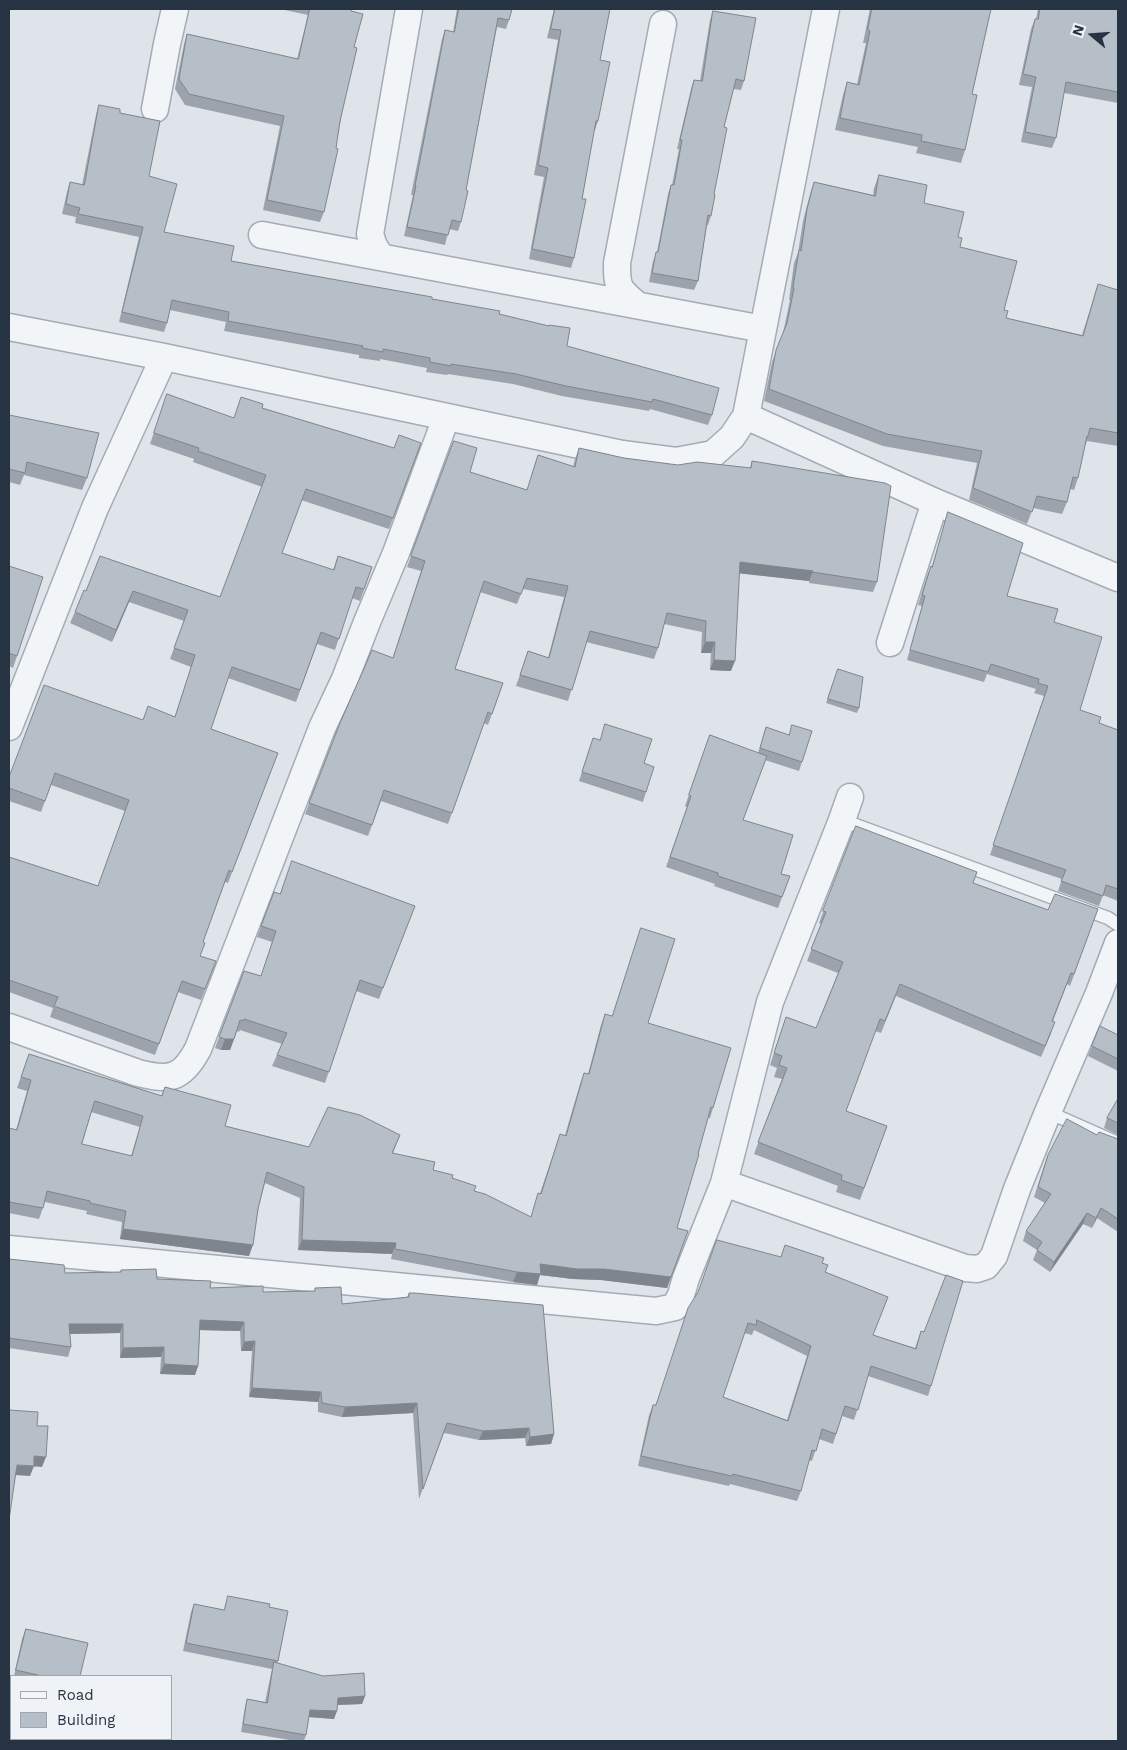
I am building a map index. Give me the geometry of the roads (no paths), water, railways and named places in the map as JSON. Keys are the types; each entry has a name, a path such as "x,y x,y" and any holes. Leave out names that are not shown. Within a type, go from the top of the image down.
{"street":[{"path":"155,109 166,44 175,9"},
{"path":"381,257 374,246 370,234 409,9"},
{"path":"9,328 164,357 622,454 676,461 713,454 732,437 746,416 764,329 822,10"},
{"path":"636,304 622,292 617,281 617,263 663,24"},
{"path":"262,235 764,329"},
{"path":"9,727 95,508 164,357"},
{"path":"746,416 935,502 1118,578"},
{"path":"9,1027 138,1073 159,1078 176,1074 189,1065 198,1048 322,728 345,679 366,622 396,553 446,418"},
{"path":"890,643 935,502"},
{"path":"9,1249 656,1311 675,1307 724,1183 770,1002 846,809"},
{"path":"724,1183 965,1268 977,1269 986,1266 994,1256 1017,1189 1048,1112 1100,993 1118,932"}],"lane":[{"path":"846,809 1108,918 1118,932"},
{"path":"1048,1112 1118,1143"}]}
